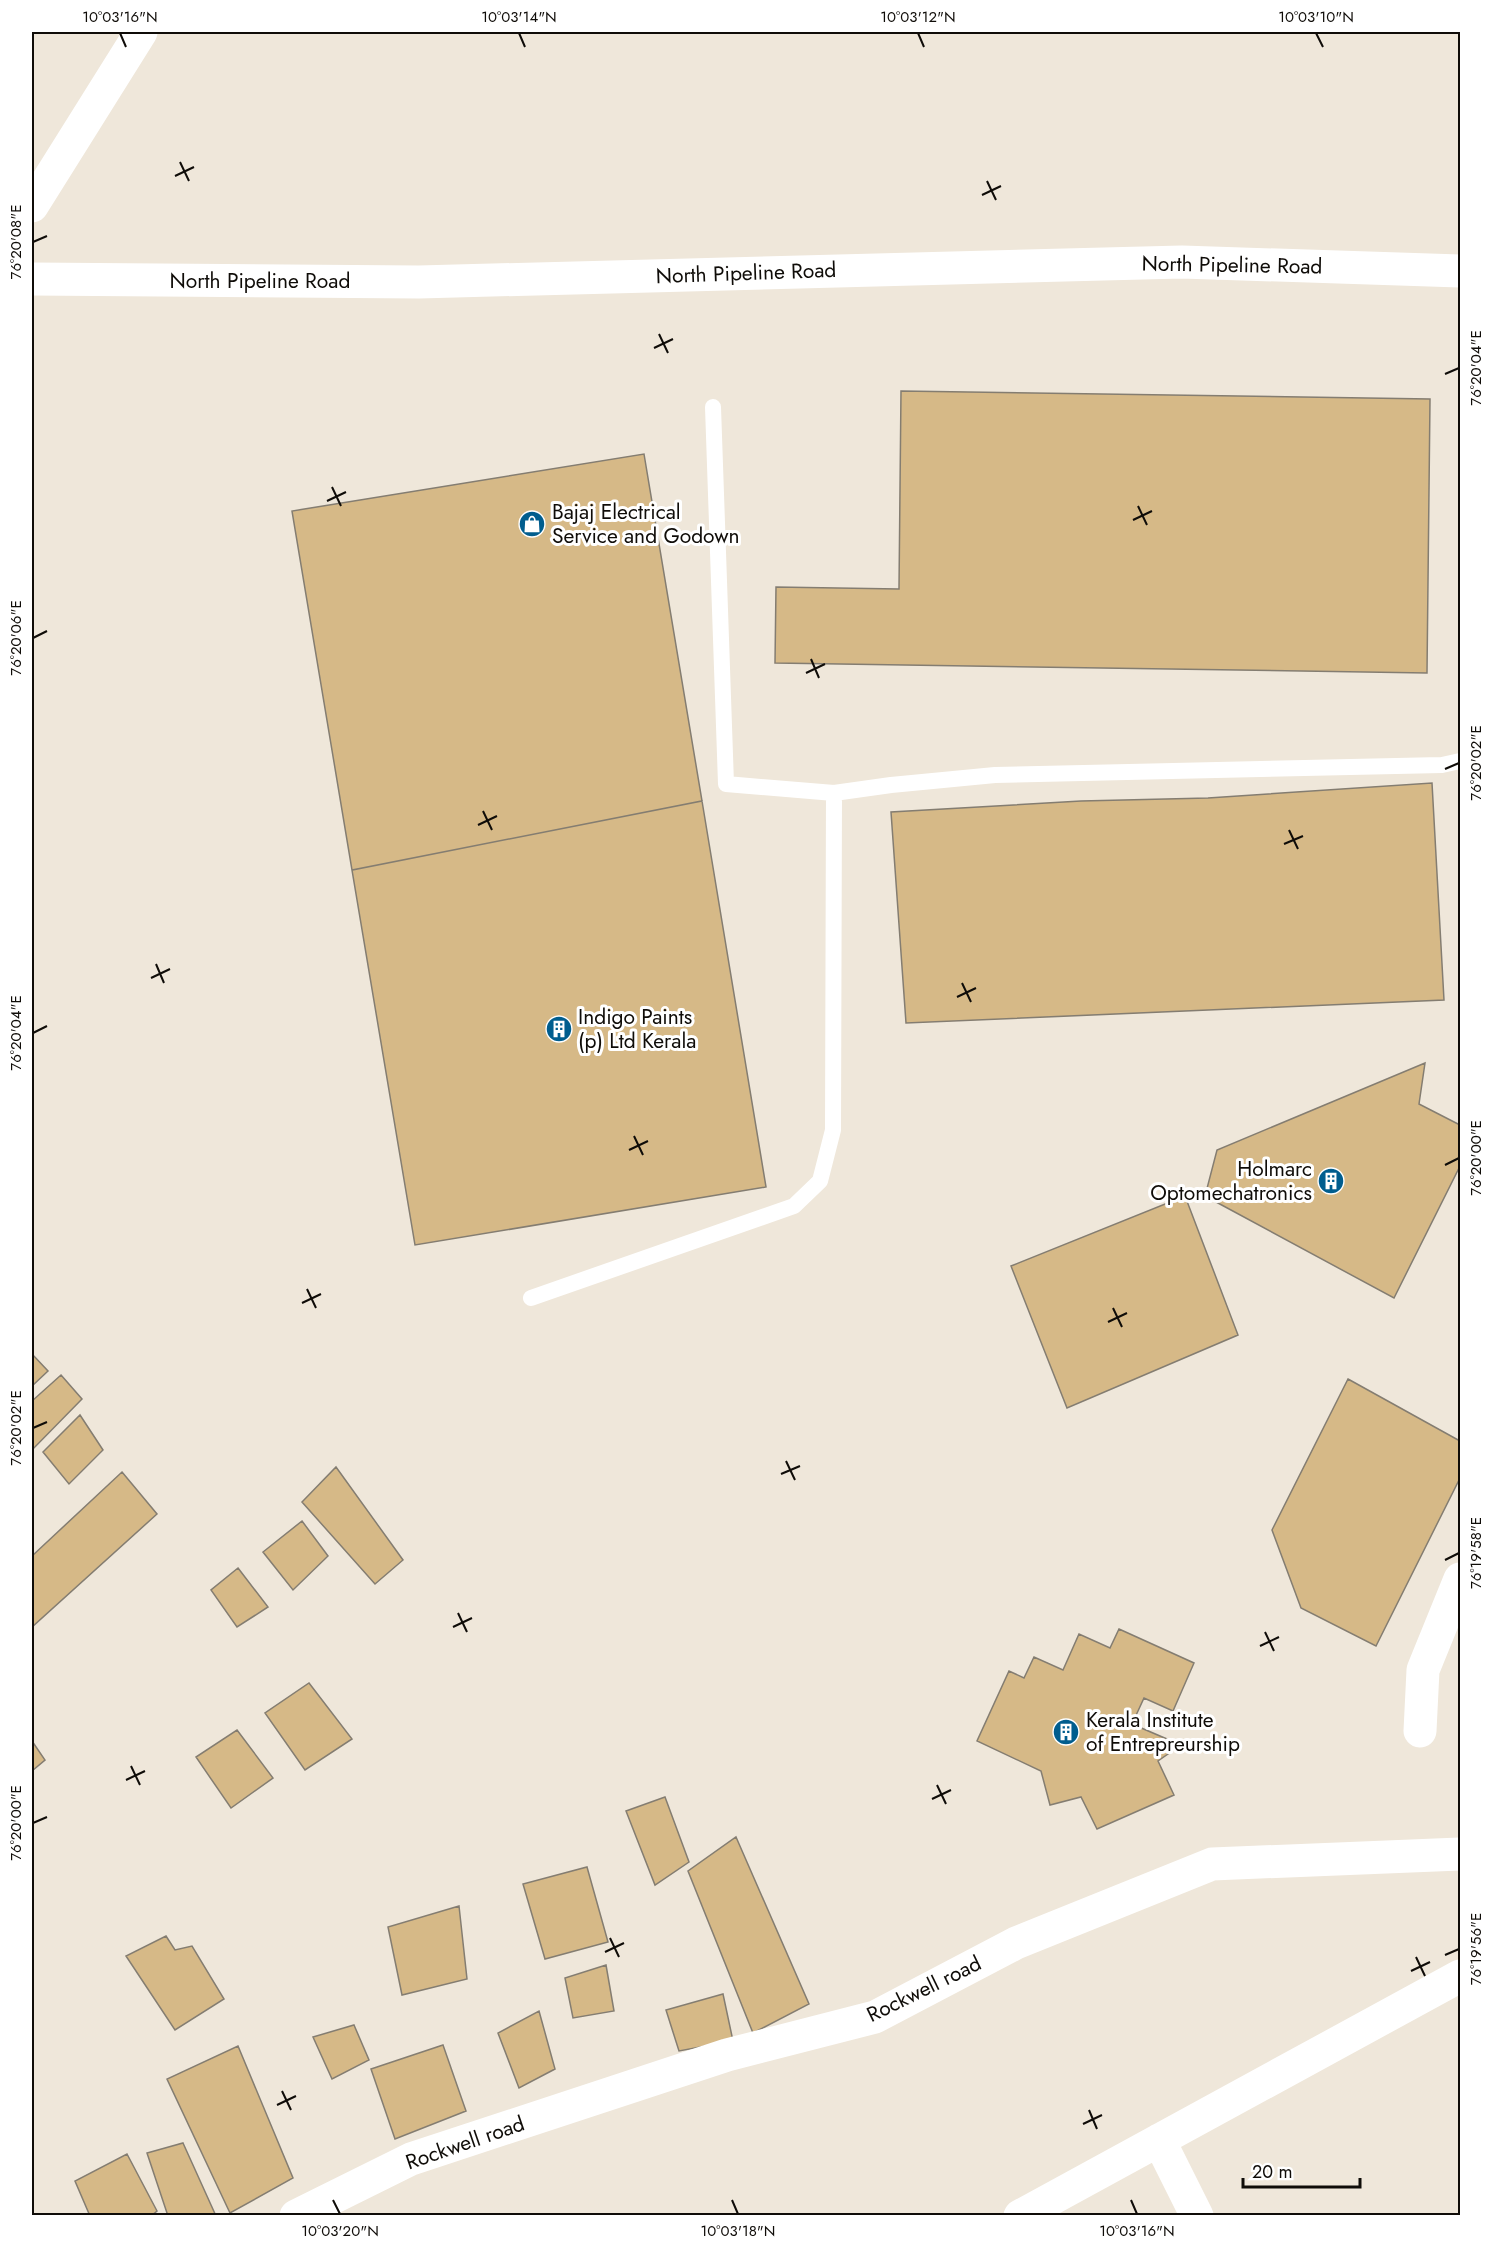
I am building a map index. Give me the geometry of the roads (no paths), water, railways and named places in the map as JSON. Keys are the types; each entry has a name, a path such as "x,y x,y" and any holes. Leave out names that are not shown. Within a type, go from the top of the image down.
{"street":[{"path":"32,206 141,32"},
{"name":"North Pipeline Road","path":"32,279 419,282 1182,262 1461,271"},
{"path":"1420,1731 1423,1670 1461,1579"},
{"name":"Rockwell road","path":"296,2216 411,2159 727,2055 875,2017 1016,1943 1212,1864 1461,1854"},
{"path":"1020,2216 1461,1976"},
{"path":"1160,2140 1197,2216"}],"lane":[{"path":"713,407 726,784 834,793 994,775 1442,765 1461,761"},
{"path":"531,1298 794,1206 820,1181 833,1130 834,793"}],"place":[{"name":"Bajaj Electrical Service and Godown","path":"532,524"},
{"name":"Indigo Paints (p) Ltd Kerala","path":"559,1029"},
{"name":"Holmarc Optomechatronics","path":"1331,1181"},
{"name":"Kerala Institute of Entrepreurship","path":"1066,1732"}]}
